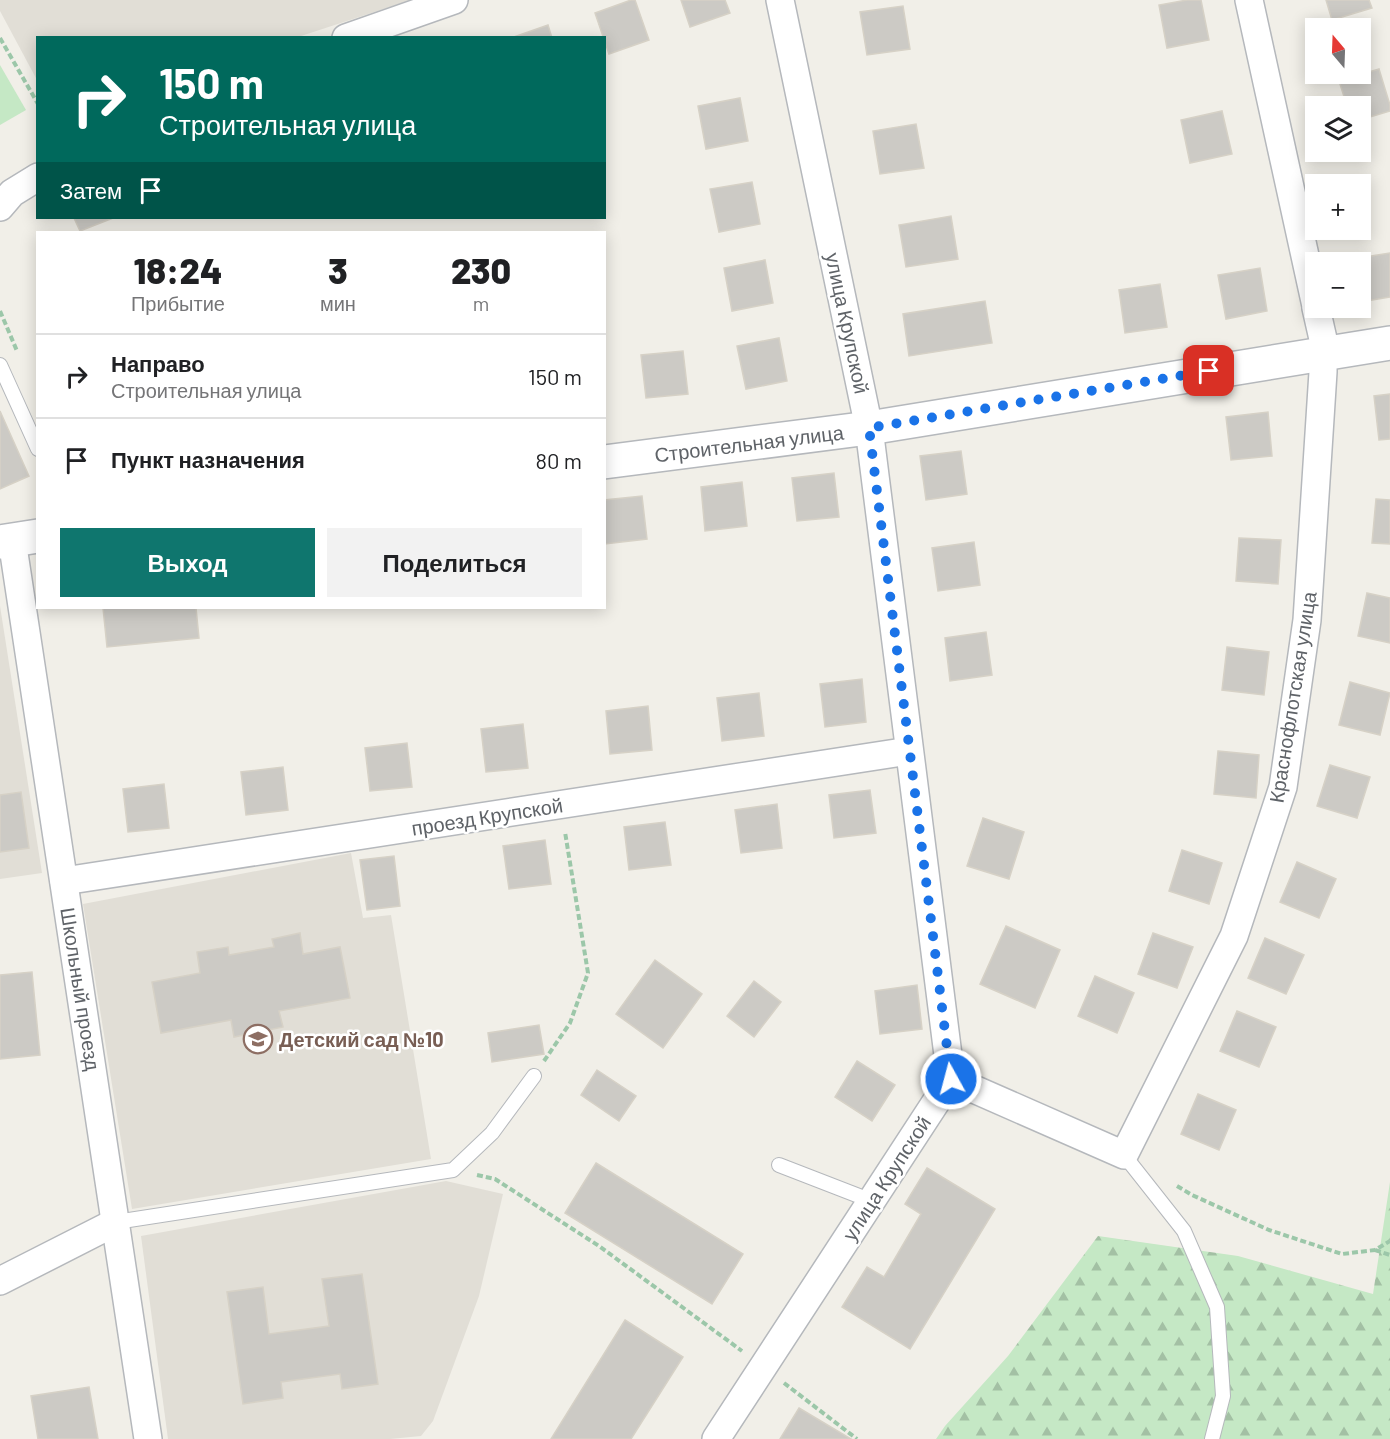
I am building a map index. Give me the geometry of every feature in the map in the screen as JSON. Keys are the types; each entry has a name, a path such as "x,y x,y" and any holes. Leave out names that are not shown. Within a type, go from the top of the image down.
{"street":[{"path":"352,36 454,0"},
{"name":"улица Крупской","path":"716,1439 951,1079 869,428 780,0"},
{"name":"Краснофлотская улица","path":"1249,0 1305,257"},
{"path":"0,207 12,193 36,178"},
{"name":"Краснофлотская улица","path":"1124,1155 1234,936 1283,788 1307,620 1323,383 1323,339 1318,318"},
{"name":"Строительная улица","path":"606,462 869,428 1390,343"},
{"name":"Школьный проезд","path":"16,539 64,881 148,1439"},
{"name":"проезд Крупской","path":"64,881 909,751"},
{"path":"951,1079 1124,1155"},
{"path":"0,1281 116,1222"}],"lane":[{"path":"0,365 36,445"},
{"path":"116,1222 453,1170 492,1133 534,1076"},
{"path":"1124,1155 1184,1232 1217,1307 1223,1396 1212,1439"},
{"path":"779,1165 872,1201"}],"path":[{"path":"0,38 36,101"},
{"path":"534,1076 570,1023 588,973 560,805"},
{"path":"453,1170 495,1179 599,1246 857,1439"},
{"path":"1172,1183 1269,1230 1342,1254 1375,1250 1390,1241"},
{"path":"1375,1250 1390,1255"}],"shaded area":[{"path":"0,0 411,0 301,36 36,36 36,78 0,11"},
{"path":"0,606 42,873 0,879"},
{"name":"Детский сад №10","path":"351,853 363,918 391,915 431,1159 132,1209 83,904"},
{"path":"446,1181 503,1194 479,1296 433,1421 421,1436 390,1439 168,1439 141,1236"}],"green space":[{"path":"0,65 26,110 0,125"},
{"path":"1390,1182 1390,1439 936,1439 1008,1356 1098,1236 1238,1256 1373,1294"}],"building":[{"path":"635,0 649,40 609,54 606,36 603,36 595,13"},
{"path":"681,0 725,0 730,13 690,27"},
{"path":"1201,0 1209,40 1167,48 1159,5"},
{"path":"1326,0 1369,0 1372,8 1339,18 1331,18"},
{"path":"903,6 910,49 867,55 860,12"},
{"path":"548,25 551,36 517,36"},
{"path":"1379,69 1390,111 1371,117 1371,96 1344,96 1340,84 1371,84 1371,71"},
{"path":"740,98 748,141 706,149 698,106"},
{"path":"1222,111 1232,154 1190,163 1181,120"},
{"path":"916,124 924,168 880,174 873,131"},
{"path":"752,182 760,224 719,232 710,189"},
{"path":"951,216 958,259 906,267 899,225"},
{"path":"74,219 110,219 80,231"},
{"path":"1390,253 1390,297 1371,300 1371,256"},
{"path":"765,260 773,303 732,311 724,268"},
{"path":"1260,268 1267,311 1226,319 1218,275"},
{"path":"1160,284 1167,327 1125,333 1119,290"},
{"path":"985,301 992,343 909,356 903,314"},
{"path":"779,338 787,381 746,389 737,346"},
{"path":"683,351 688,394 646,398 641,355"},
{"path":"1390,394 1390,439 1379,440 1374,396"},
{"path":"0,411 29,476 0,489"},
{"path":"1268,412 1272,456 1231,460 1226,417"},
{"path":"961,451 967,494 926,500 920,456"},
{"path":"834,473 839,517 797,521 792,478"},
{"path":"742,482 747,526 705,531 701,487"},
{"path":"642,496 647,539 606,544 606,500"},
{"path":"1376,499 1390,500 1390,544 1372,543"},
{"path":"1239,538 1281,540 1278,584 1236,581"},
{"path":"974,542 980,585 938,591 932,548"},
{"path":"1367,593 1390,598 1390,643 1358,636"},
{"path":"103,609 196,609 199,638 107,647"},
{"path":"986,632 992,675 950,681 945,638"},
{"path":"1227,647 1269,652 1264,695 1222,690"},
{"path":"862,679 866,722 825,727 820,684"},
{"path":"1350,682 1390,693 1380,735 1339,725"},
{"path":"759,693 764,736 722,741 717,698"},
{"path":"648,706 652,750 610,754 606,711"},
{"path":"523,724 528,768 486,772 481,729"},
{"path":"407,743 412,787 370,791 365,748"},
{"path":"1218,751 1259,755 1256,798 1214,794"},
{"path":"1330,765 1370,777 1357,818 1317,806"},
{"path":"283,767 288,810 246,815 241,772"},
{"path":"164,784 169,828 128,832 123,789"},
{"path":"870,790 876,833 834,838 829,795"},
{"path":"21,792 29,848 0,852 0,795"},
{"path":"777,804 782,848 741,853 735,810"},
{"path":"983,818 1024,832 1009,879 967,866"},
{"path":"665,822 671,865 629,870 624,827"},
{"path":"545,840 551,884 509,889 503,846"},
{"path":"1182,850 1222,863 1209,904 1169,891"},
{"path":"394,856 400,906 367,910 360,860"},
{"path":"1297,862 1336,879 1319,918 1280,902"},
{"path":"1006,926 1060,950 1035,1008 980,984"},
{"path":"300,933 303,954 340,947 350,998 279,1011 283,1027 234,1037 231,1020 161,1033 152,982 200,973 197,952 228,947 229,955 274,947 272,939"},
{"path":"1153,933 1193,947 1177,988 1138,974"},
{"path":"1265,938 1304,955 1286,994 1248,978"},
{"path":"655,960 702,994 663,1048 616,1014"},
{"path":"32,972 40,1055 0,1059 0,975"},
{"path":"1095,976 1134,993 1117,1033 1078,1016"},
{"path":"754,981 781,1002 754,1037 727,1016"},
{"path":"917,985 922,1029 880,1034 875,991"},
{"path":"1237,1011 1276,1027 1259,1067 1220,1051"},
{"path":"539,1025 544,1054 492,1062 488,1033"},
{"path":"857,1061 895,1085 872,1121 835,1097"},
{"path":"597,1070 636,1096 619,1121 581,1095"},
{"path":"1198,1094 1236,1110 1219,1150 1181,1134"},
{"path":"596,1163 743,1254 712,1304 565,1213"},
{"path":"927,1168 995,1209 910,1349 842,1307 867,1267 884,1277 921,1214 905,1204"},
{"path":"362,1274 378,1384 342,1389 340,1374 281,1382 283,1398 243,1404 227,1292 263,1287 269,1334 329,1326 322,1279"},
{"path":"625,1320 683,1357 631,1439 551,1439"},
{"path":"89,1387 98,1439 38,1439 31,1396"},
{"path":"799,1408 851,1439 780,1439"}],"place":[{"name":"Детский сад №10","path":"258,1039"}],"route":[{"path":"951,1079 869,428 1209,371"}]}
